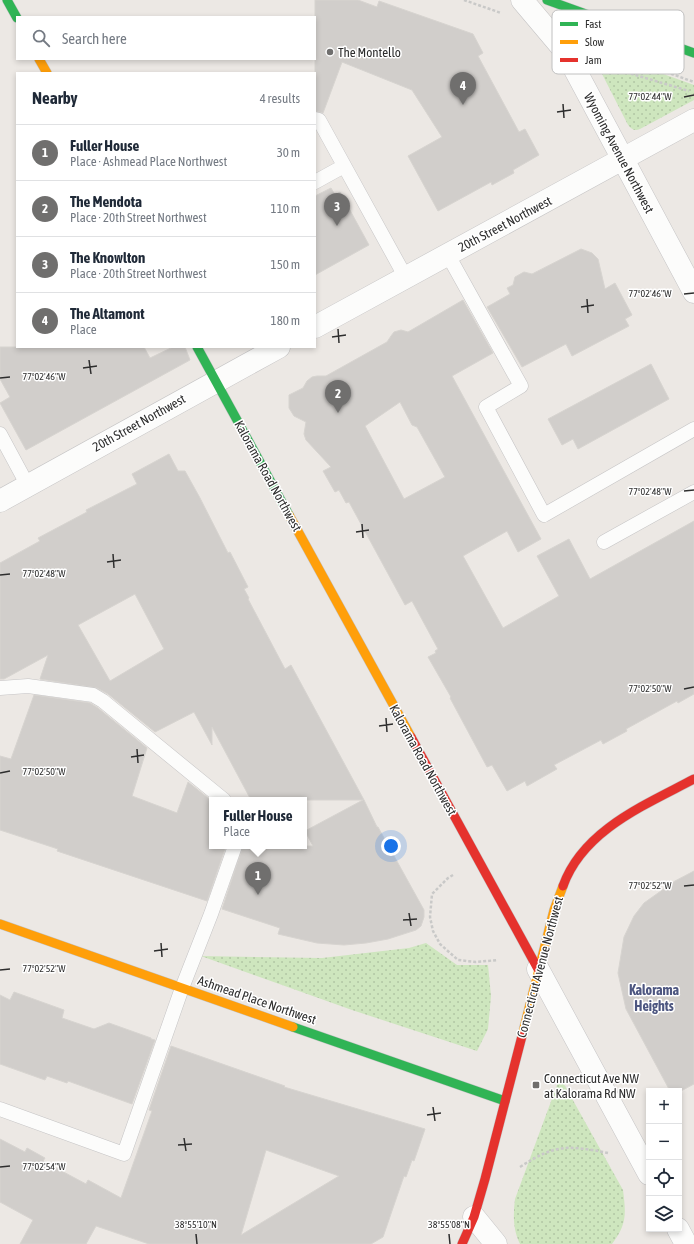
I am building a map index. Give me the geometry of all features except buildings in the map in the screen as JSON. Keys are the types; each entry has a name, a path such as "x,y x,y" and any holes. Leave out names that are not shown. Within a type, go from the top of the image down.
{"street":[{"path":"7,0 16,16"},
{"name":"Wyoming Avenue Northwest","path":"522,0 552,36"},
{"path":"547,0 575,10"},
{"path":"684,49 694,53"},
{"path":"40,60 46,72"},
{"name":"Wyoming Avenue Northwest","path":"577,74 694,292"},
{"name":"20th Street Northwest","path":"316,327 694,120"},
{"name":"Kalorama Road Northwest","path":"198,348 646,1168"},
{"name":"20th Street Northwest","path":"0,501 277,348"},
{"name":"Connecticut Avenue Northwest","path":"462,1244 474,1217 485,1179 538,969 560,892 569,871 584,850 608,827 694,779"},
{"name":"Ashmead Place Northwest","path":"0,924 505,1101"},
{"path":"474,1217 496,1244"},
{"path":"680,1232 686,1244"}],"lane":[{"path":"316,119 319,120 406,278"},
{"path":"316,181 344,166"},
{"path":"448,255 521,386 486,407 544,515 694,429"},
{"path":"0,434 28,486"},
{"path":"604,542 694,492"},
{"path":"0,688 28,686 93,695 103,701 220,797"},
{"path":"0,1109 124,1154 182,988 211,914 234,849"}],"path":[{"path":"464,0 502,14"},
{"path":"631,74 690,91"},
{"path":"672,74 694,82"},
{"path":"453,875 432,894 430,917 433,931 440,944 458,960 476,962 498,960"},
{"path":"520,1167 538,1155 557,1148 580,1147 608,1153"}],"green space":[{"path":"602,74 663,74 694,85 694,100 640,129 632,129 627,123"},
{"path":"426,943 457,965 488,965 491,996 488,1029 477,1051 352,1010 201,956 322,958 409,948"},
{"path":"560,1077 623,1190 625,1212 623,1224 612,1244 520,1244 516,1233 514,1217 515,1199"}],"traffic: fast":[{"path":"7,0 16,16"},
{"path":"547,0 575,10"},
{"path":"684,49 694,53"},
{"path":"198,348 289,515"},
{"path":"293,1027 505,1101"}],"traffic: slow":[{"path":"40,60 46,72"},
{"path":"289,515 411,737"},
{"path":"522,1036 554,910 563,886"},
{"path":"0,924 293,1027"}],"traffic: jam":[{"path":"411,737 538,969"},
{"path":"563,886 572,866 585,849 600,834 636,810 694,779"},
{"path":"462,1244 474,1217 485,1179 522,1036"}],"place":[{"name":"The Montello","path":"330,52"},
{"name":"The Altamont","path":"463,105"},
{"name":"The Knowlton","path":"337,226"},
{"name":"The Mendota","path":"338,413"},
{"name":"Fuller House","path":"258,895"},
{"name":"Connecticut Ave NW at Kalorama Rd NW","path":"536,1085"}],"district":[{"name":"Kalorama Heights","path":"654,998"}]}
